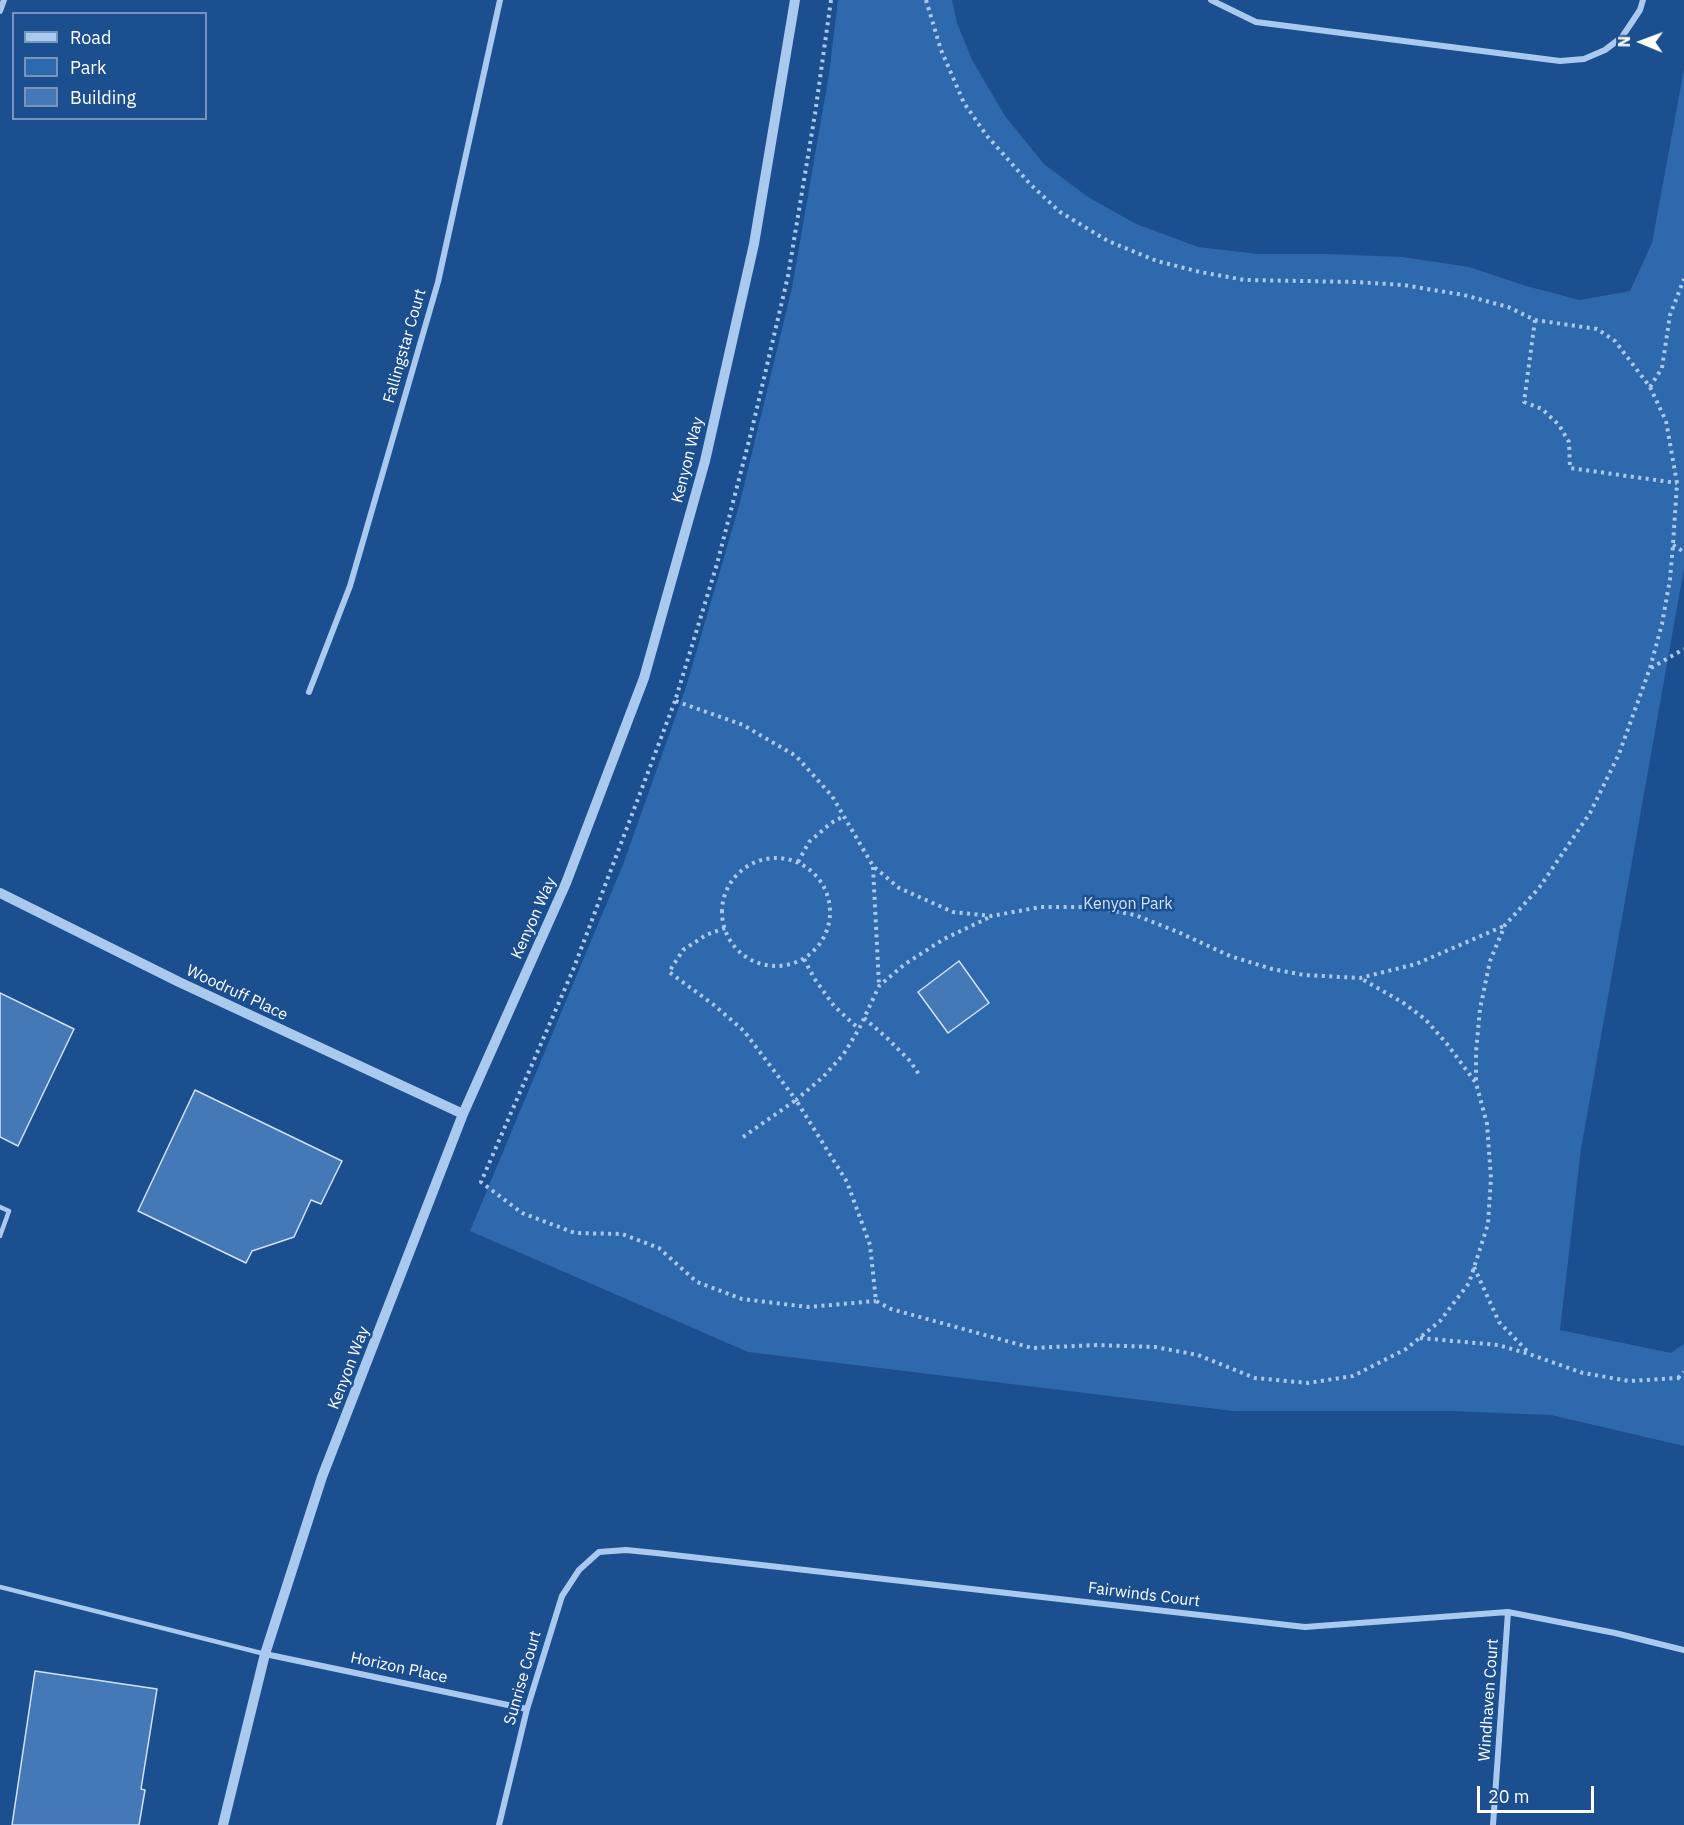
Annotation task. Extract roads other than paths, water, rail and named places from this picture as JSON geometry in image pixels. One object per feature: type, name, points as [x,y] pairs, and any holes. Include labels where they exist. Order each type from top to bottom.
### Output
[{"type":"street","points":[[0,12],[4,0]]},
{"type":"street","name":"Fallingstar Court","points":[[309,692],[350,586],[438,282],[500,0]]},
{"type":"street","name":"Kenyon Way","points":[[223,1825],[265,1654],[322,1477],[463,1114],[566,883],[644,678],[705,461],[744,289],[754,244],[795,0]]},
{"type":"street","points":[[1211,0],[1256,22],[1560,61],[1584,59],[1605,50],[1622,37],[1644,0]]},
{"type":"street","name":"Woodruff Place","points":[[0,892],[179,982],[463,1114]]},
{"type":"street","name":"Fairwinds Court","points":[[599,1552],[626,1550],[656,1553],[1305,1627],[1509,1612],[1615,1633],[1684,1650]]},
{"type":"street","name":"Sunrise Court","points":[[499,1825],[527,1709],[562,1596],[579,1570],[599,1552]]},
{"type":"street","name":"Windhaven Court","points":[[1493,1825],[1509,1612]]},
{"type":"street","name":"Horizon Place","points":[[265,1654],[527,1709]]},
{"type":"lane","points":[[0,1207],[9,1211],[0,1236]]},
{"type":"lane","points":[[0,1587],[265,1654]]},
{"type":"park label","name":"Kenyon Park","points":[[1128,904]]}]
